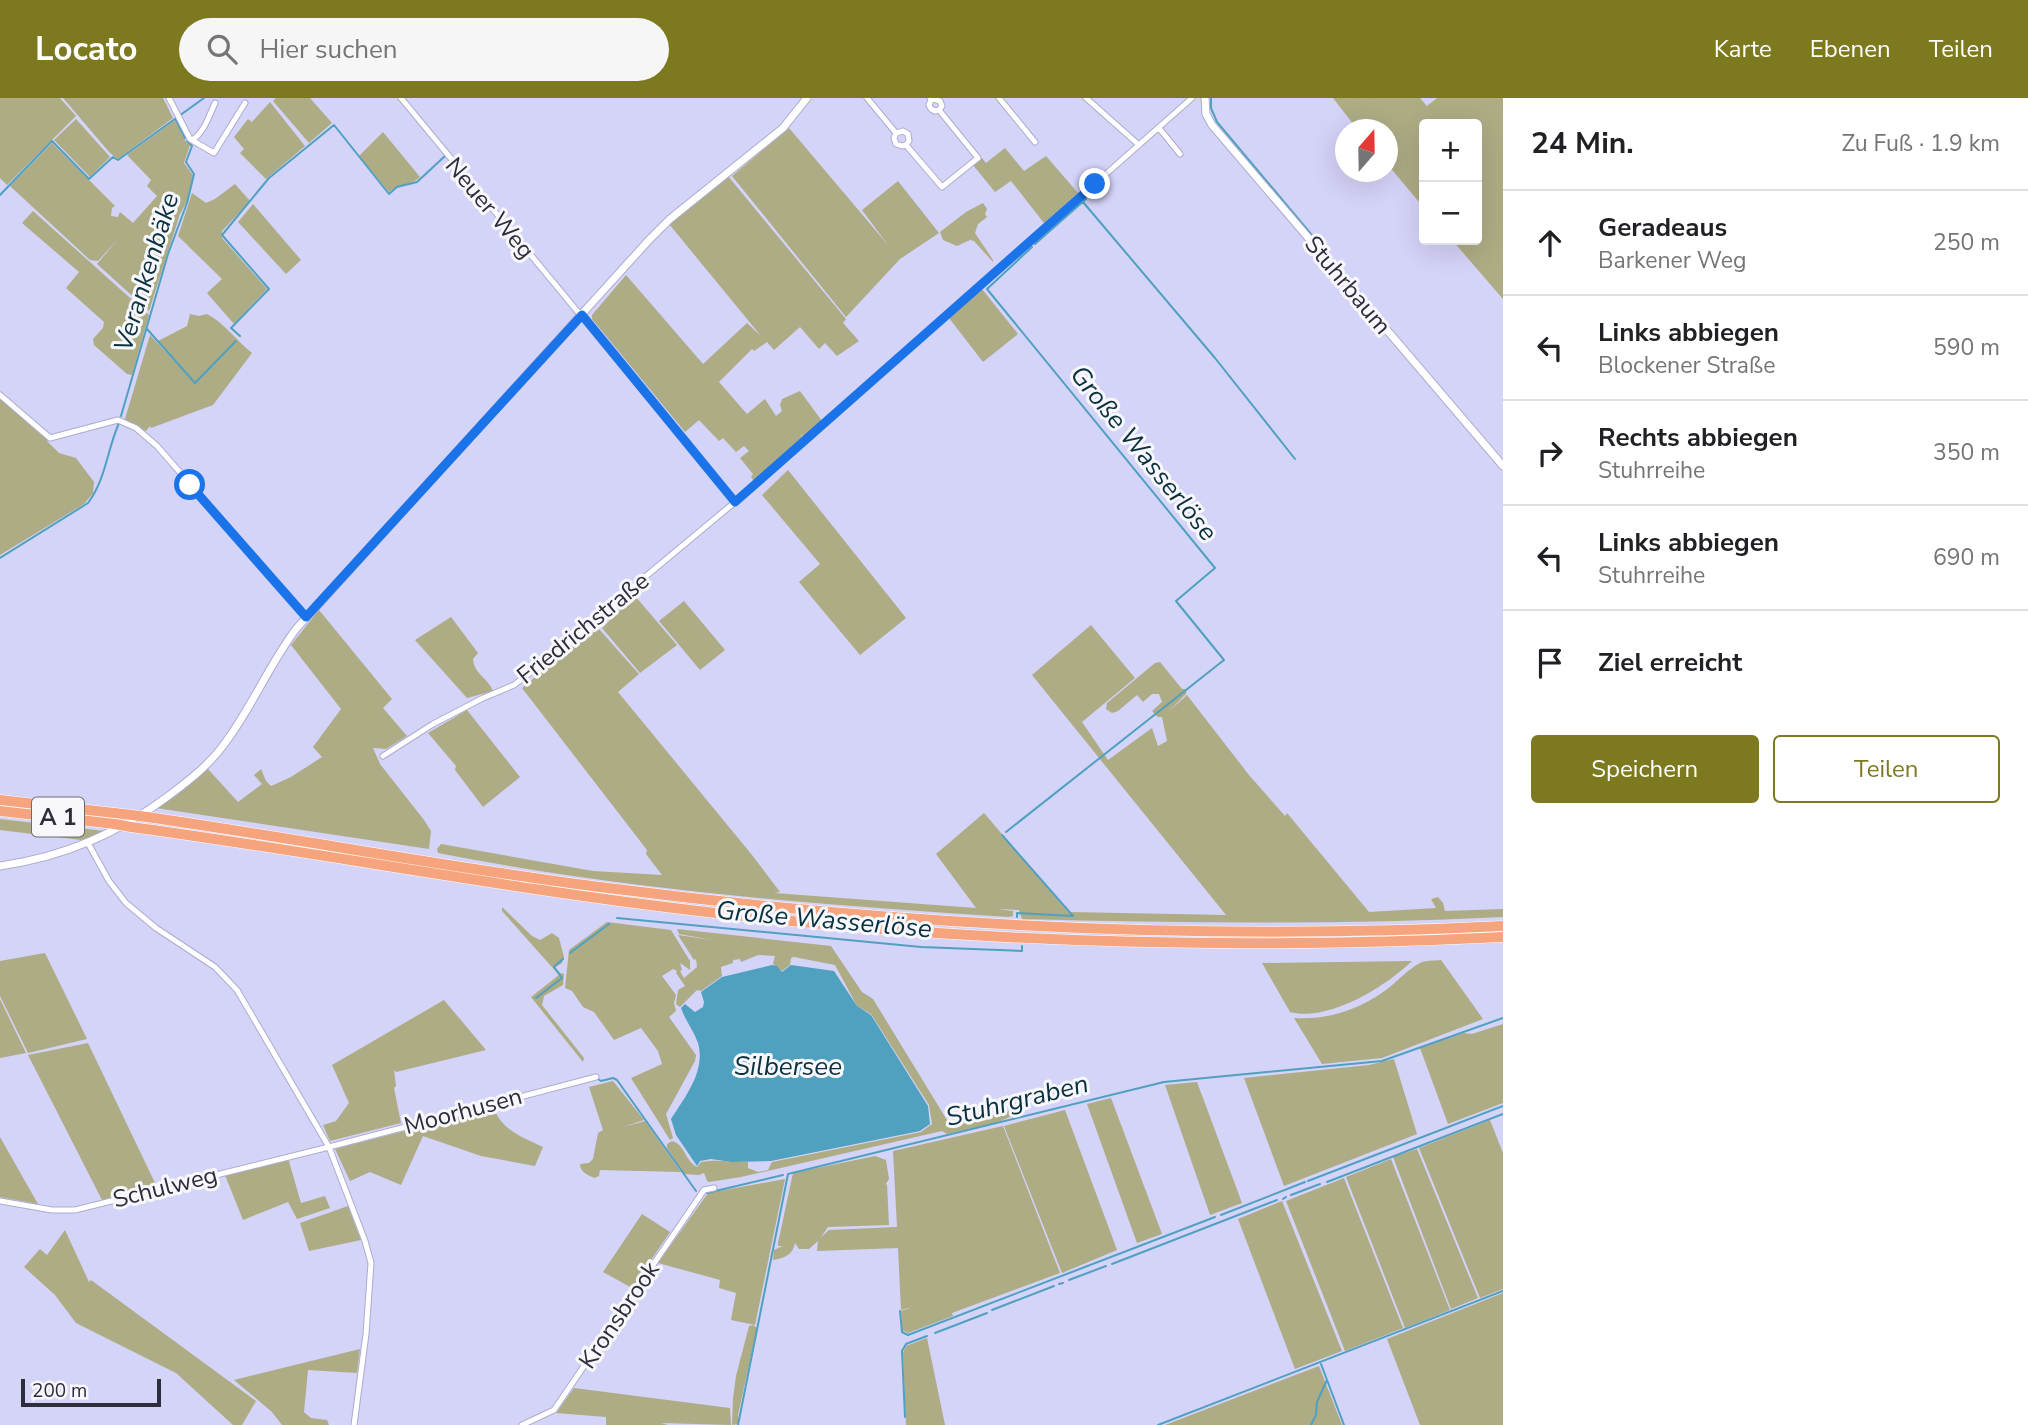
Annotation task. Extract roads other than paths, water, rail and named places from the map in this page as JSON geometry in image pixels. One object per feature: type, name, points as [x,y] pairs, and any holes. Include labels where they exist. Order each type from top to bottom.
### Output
[{"type":"highway","name":"A 1","points":[[0,800],[148,817],[605,888],[873,916],[1008,925],[1205,932],[1503,926]]},
{"type":"highway","name":"A 1","points":[[0,811],[115,824],[604,899],[813,923],[1008,937],[1192,943],[1319,943],[1503,937]]},
{"type":"street","points":[[169,98],[192,140],[214,153],[246,103]]},
{"type":"street","name":"Neuer Weg","points":[[401,98],[735,502]]},
{"type":"street","points":[[0,866],[88,843],[113,832],[144,814],[212,760],[235,730],[285,644],[306,617],[582,315],[600,300],[649,240],[670,219],[783,128],[807,98]]},
{"type":"street","points":[[867,98],[896,133]]},
{"type":"street","points":[[999,98],[1035,142]]},
{"type":"street","points":[[1086,98],[1139,145]]},
{"type":"street","name":"Friedrichstraße","points":[[383,756],[433,724],[514,685],[600,620],[639,582],[735,502],[1192,98]]},
{"type":"street","name":"Stuhrbaum","points":[[1205,98],[1206,114],[1212,125],[1500,457],[1503,466]]},
{"type":"street","points":[[906,145],[942,187],[978,158],[939,110],[942,106],[940,101],[931,99]]},
{"type":"street","points":[[192,140],[196,139],[202,130],[215,103]]},
{"type":"street","points":[[1159,128],[1180,154]]},
{"type":"street","points":[[896,133],[903,131],[908,134],[909,141],[906,145]]},
{"type":"street","points":[[896,133],[896,144],[906,145]]},
{"type":"street","points":[[0,395],[50,438],[116,420],[136,428],[157,446],[306,617]]},
{"type":"street","points":[[88,843],[109,881],[126,903],[156,928],[215,967],[237,990],[329,1147],[365,1241],[371,1267],[362,1374],[354,1425]]},
{"type":"street","name":"Moorhusen","points":[[329,1147],[596,1077]]},
{"type":"street","name":"Schulweg","points":[[0,1201],[52,1210],[75,1210],[329,1147]]},
{"type":"street","name":"Kronsbrook","points":[[522,1425],[554,1410],[704,1190],[714,1188]]},
{"type":"water","name":"Silbersee","points":[[772,965],[782,972],[791,965],[834,971],[857,1006],[871,1015],[928,1106],[930,1124],[920,1131],[771,1161],[732,1162],[711,1159],[700,1161],[697,1166],[676,1135],[671,1119],[697,1074],[700,1053],[681,1008],[685,1004],[695,1012],[703,1007],[701,992],[722,977]]},
{"type":"waterway","points":[[0,195],[52,141],[89,179],[113,157],[118,160],[204,98]]},
{"type":"waterway","points":[[1211,98],[1211,108],[1217,122],[1374,309]]},
{"type":"waterway","name":"Verankenbäke","points":[[176,120],[185,138]]},
{"type":"waterway","points":[[240,336],[231,328],[269,289],[222,235],[269,178],[334,125],[389,194],[397,187],[417,182],[445,156]]},
{"type":"waterway","name":"Verankenbäke","points":[[121,416],[194,174],[186,162],[192,146],[187,141]]},
{"type":"waterway","name":"Große Wasserlöse","points":[[1035,244],[1086,199]]},
{"type":"waterway","points":[[1083,202],[1215,358],[1295,459]]},
{"type":"waterway","name":"Große Wasserlöse","points":[[1006,832],[1224,660],[1176,601],[1215,568],[987,289],[1032,247]]},
{"type":"waterway","points":[[147,329],[195,383],[236,341]]},
{"type":"waterway","name":"Verankenbäke","points":[[0,558],[88,503],[103,474],[119,423]]},
{"type":"waterway","name":"Große Wasserlöse","points":[[1002,835],[1073,916],[1017,913],[1017,917]]},
{"type":"waterway","name":"Große Wasserlöse","points":[[617,918],[921,947],[1022,951],[1022,946]]},
{"type":"waterway","name":"Große Wasserlöse","points":[[570,953],[609,924]]},
{"type":"waterway","name":"Große Wasserlöse","points":[[536,998],[562,978],[554,967],[563,959]]},
{"type":"waterway","name":"Stuhrgraben","points":[[738,1425],[788,1174],[1164,1082],[1382,1061],[1503,1018]]},
{"type":"waterway","points":[[598,1079],[617,1080],[696,1191]]},
{"type":"waterway","points":[[1308,1181],[1503,1106]]},
{"type":"waterway","points":[[1327,1182],[1503,1114]]},
{"type":"waterway","points":[[707,1193],[783,1175]]},
{"type":"waterway","points":[[1221,1215],[1305,1182]]},
{"type":"waterway","points":[[1291,1195],[1320,1184]]},
{"type":"waterway","points":[[1112,1264],[1277,1200]]},
{"type":"waterway","points":[[900,1311],[902,1332],[908,1335],[1215,1217]]},
{"type":"waterway","points":[[1069,1280],[1106,1266]]},
{"type":"waterway","points":[[1059,1284],[1063,1283]]},
{"type":"waterway","points":[[992,1310],[1054,1286]]},
{"type":"waterway","points":[[1158,1425],[1503,1291]]},
{"type":"waterway","points":[[935,1333],[987,1313]]},
{"type":"waterway","points":[[905,1417],[902,1351],[906,1344],[927,1336]]},
{"type":"waterway","points":[[1311,1425],[1327,1380],[1321,1364]]},
{"type":"waterway","points":[[1327,1380],[1344,1425]]}]
